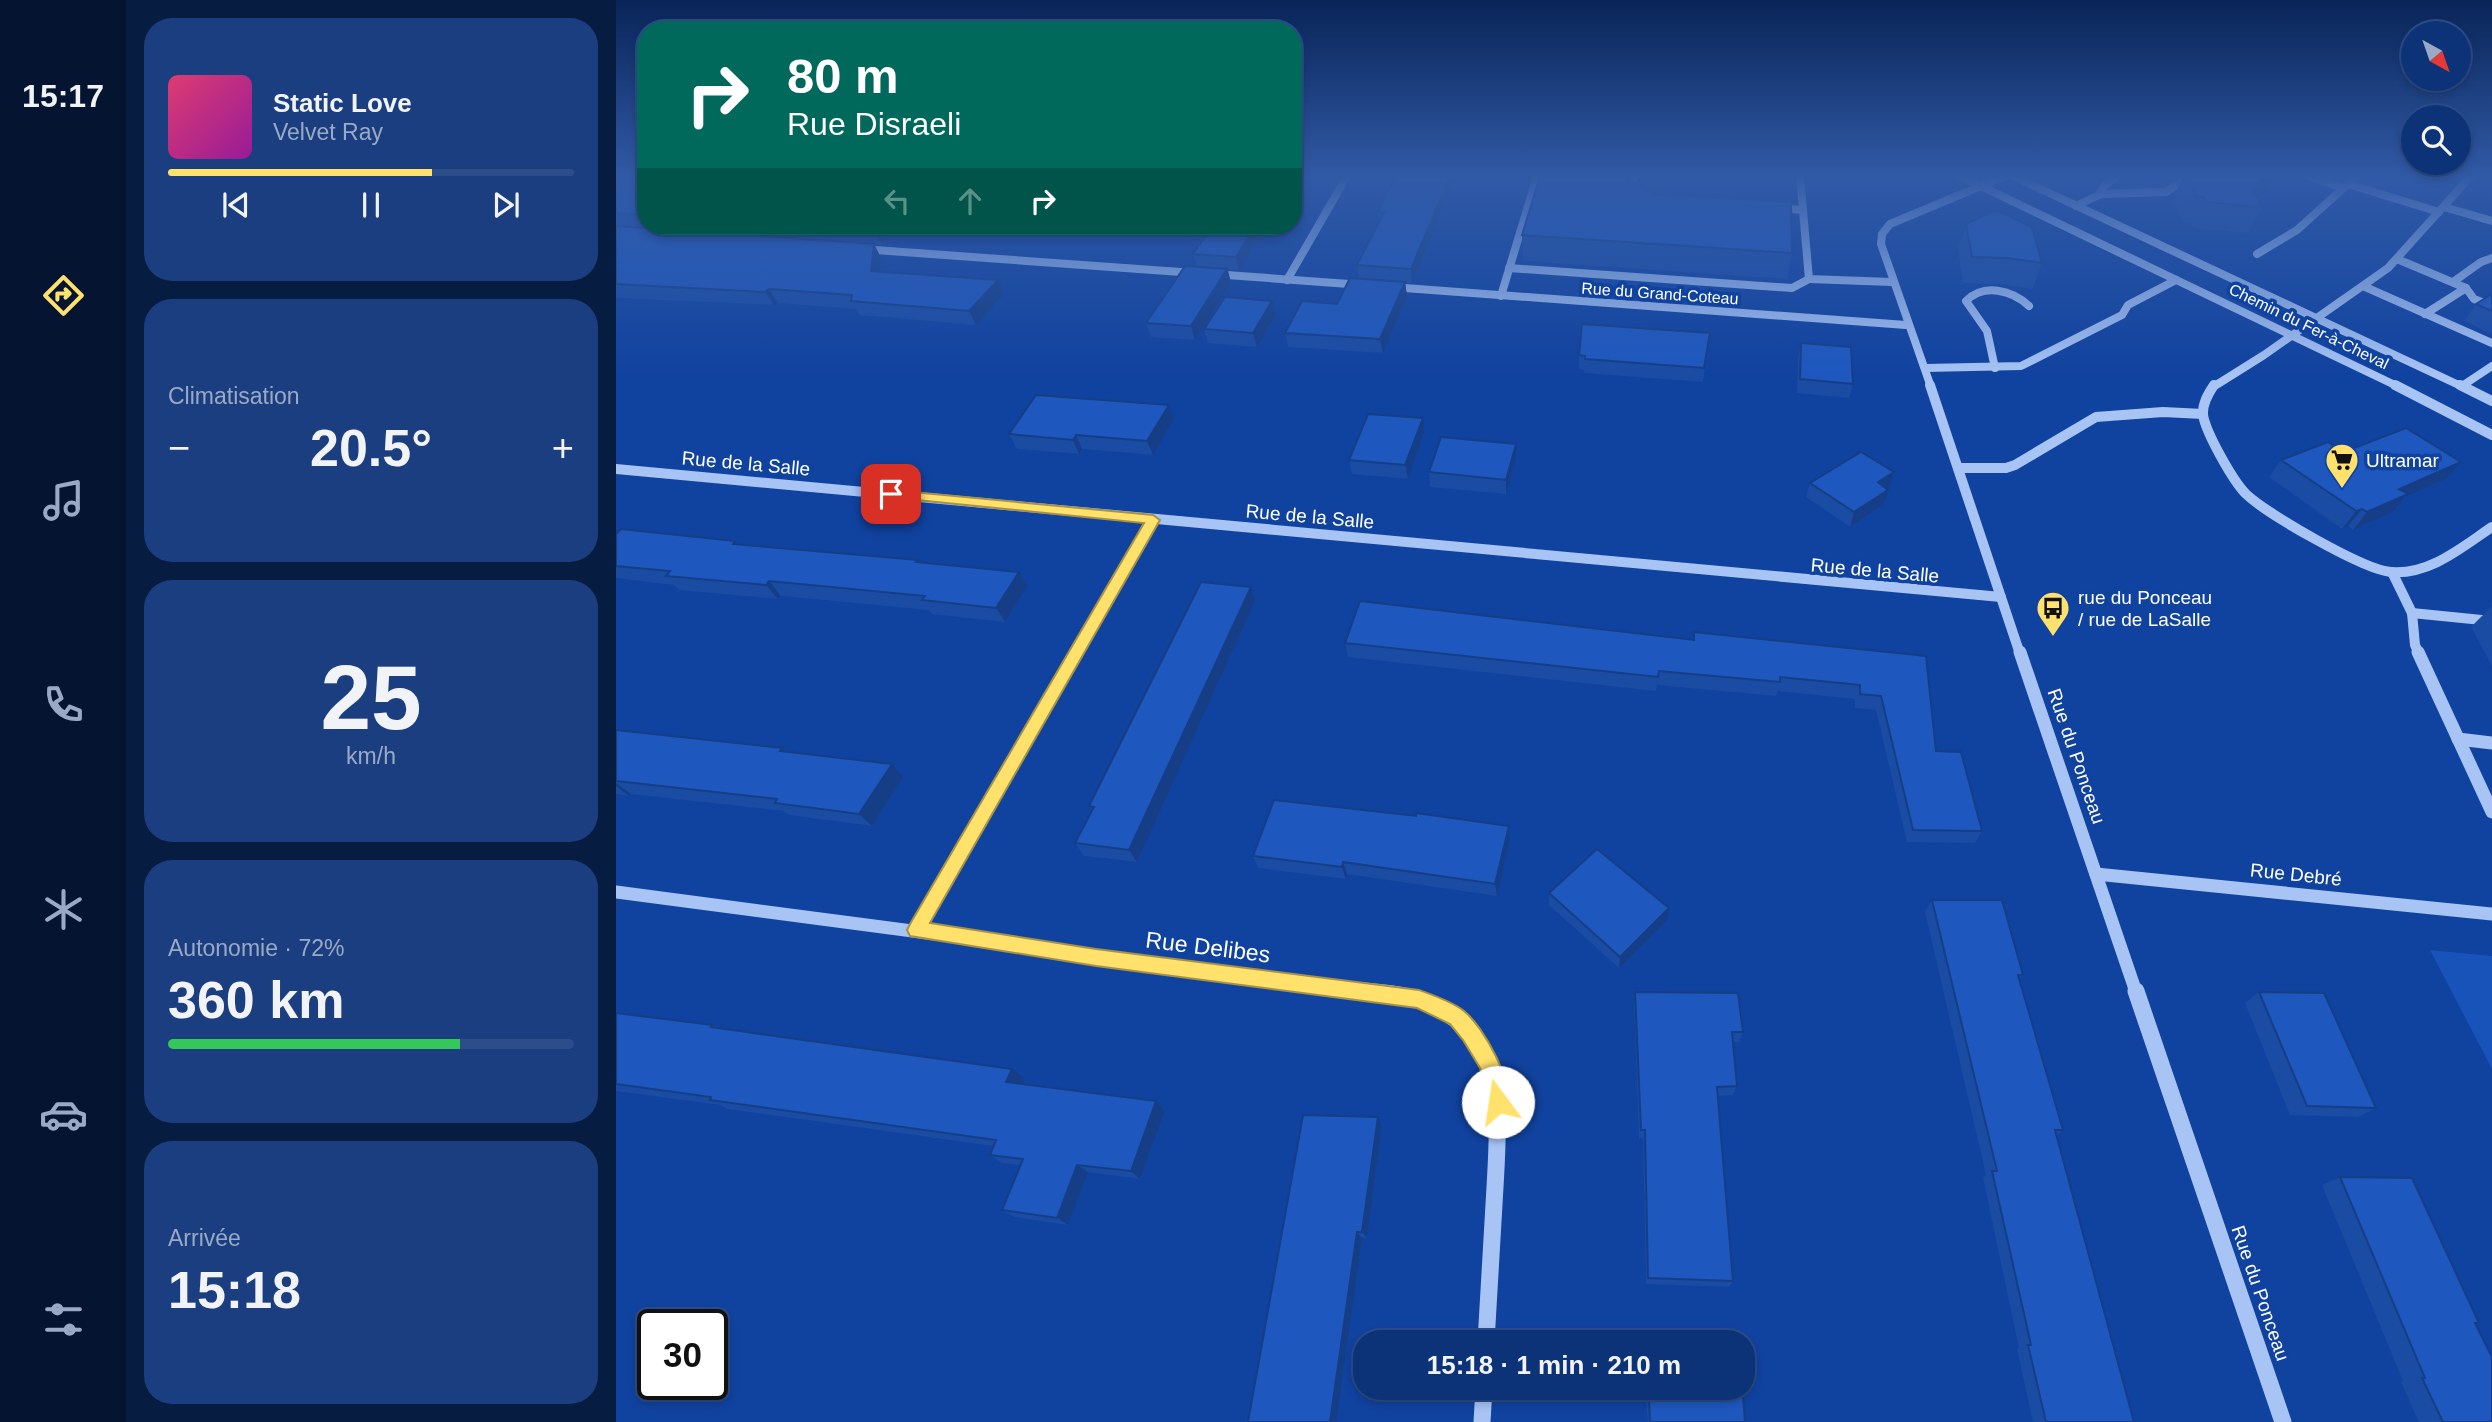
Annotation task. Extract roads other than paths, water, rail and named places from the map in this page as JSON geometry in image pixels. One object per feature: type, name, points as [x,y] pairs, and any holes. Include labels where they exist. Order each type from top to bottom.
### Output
[{"type":"street","points":[[1287,280],[1309,242]]},
{"type":"street","points":[[1501,296],[1517,242]]},
{"type":"street","points":[[1806,242],[1809,279]]},
{"type":"street","name":"Rue du Ponceau","points":[[1881,242],[1906,325],[1925,368],[2283,1422]]},
{"type":"street","name":"Chemin du Fer-à-Cheval","points":[[2098,242],[2492,435]]},
{"type":"street","name":"Chemin du Fer-à-Cheval","points":[[2155,242],[2492,401]]},
{"type":"street","points":[[2257,254],[2276,242]]},
{"type":"street","points":[[2412,242],[2397,259],[2363,286],[2214,386],[2203,405],[2203,414],[2230,476],[2248,495],[2263,507],[2359,563],[2392,572],[2409,571],[2444,560],[2492,527]]},
{"type":"street","name":"Rue du Grand-Coteau","points":[[853,248],[1906,325]]},
{"type":"street","points":[[2454,282],[2481,262],[2492,258]]},
{"type":"street","points":[[2397,259],[2454,282],[2466,288],[2474,299],[2492,306]]},
{"type":"street","points":[[1509,268],[1792,288],[1809,279],[1892,282]]},
{"type":"street","points":[[1925,368],[1995,369],[2031,363],[2122,315],[2128,305],[2176,280]]},
{"type":"street","points":[[2363,286],[2492,343]]},
{"type":"street","points":[[2425,314],[2466,288]]},
{"type":"street","points":[[1995,369],[1987,331],[1966,302],[1980,291],[2000,291],[2014,294],[2029,306]]},
{"type":"street","points":[[2462,386],[2492,366]]},
{"type":"street","points":[[1958,468],[2006,468],[2015,465],[2096,417],[2163,412],[2203,414]]},
{"type":"street","name":"Rue de la Salle","points":[[616,469],[1942,594],[2001,597]]},
{"type":"street","points":[[916,930],[1153,520]]},
{"type":"street","points":[[2392,572],[2412,613],[2415,645],[2492,812]]},
{"type":"street","points":[[2412,613],[2492,621]]},
{"type":"street","points":[[2458,739],[2492,743]]},
{"type":"street","name":"Rue Debré","points":[[2096,874],[2492,914]]},
{"type":"street","name":"Rue Delibes","points":[[616,892],[1398,995],[1419,999],[1457,1017],[1488,1062],[1498,1087],[1499,1116],[1487,1330]]},
{"type":"street","points":[[1482,1422],[1483,1400]]},
{"type":"place","name":"Ultramar","points":[[2342,490]]},
{"type":"place","name":"rue du Ponceau / rue de LaSalle","points":[[2053,638]]}]
